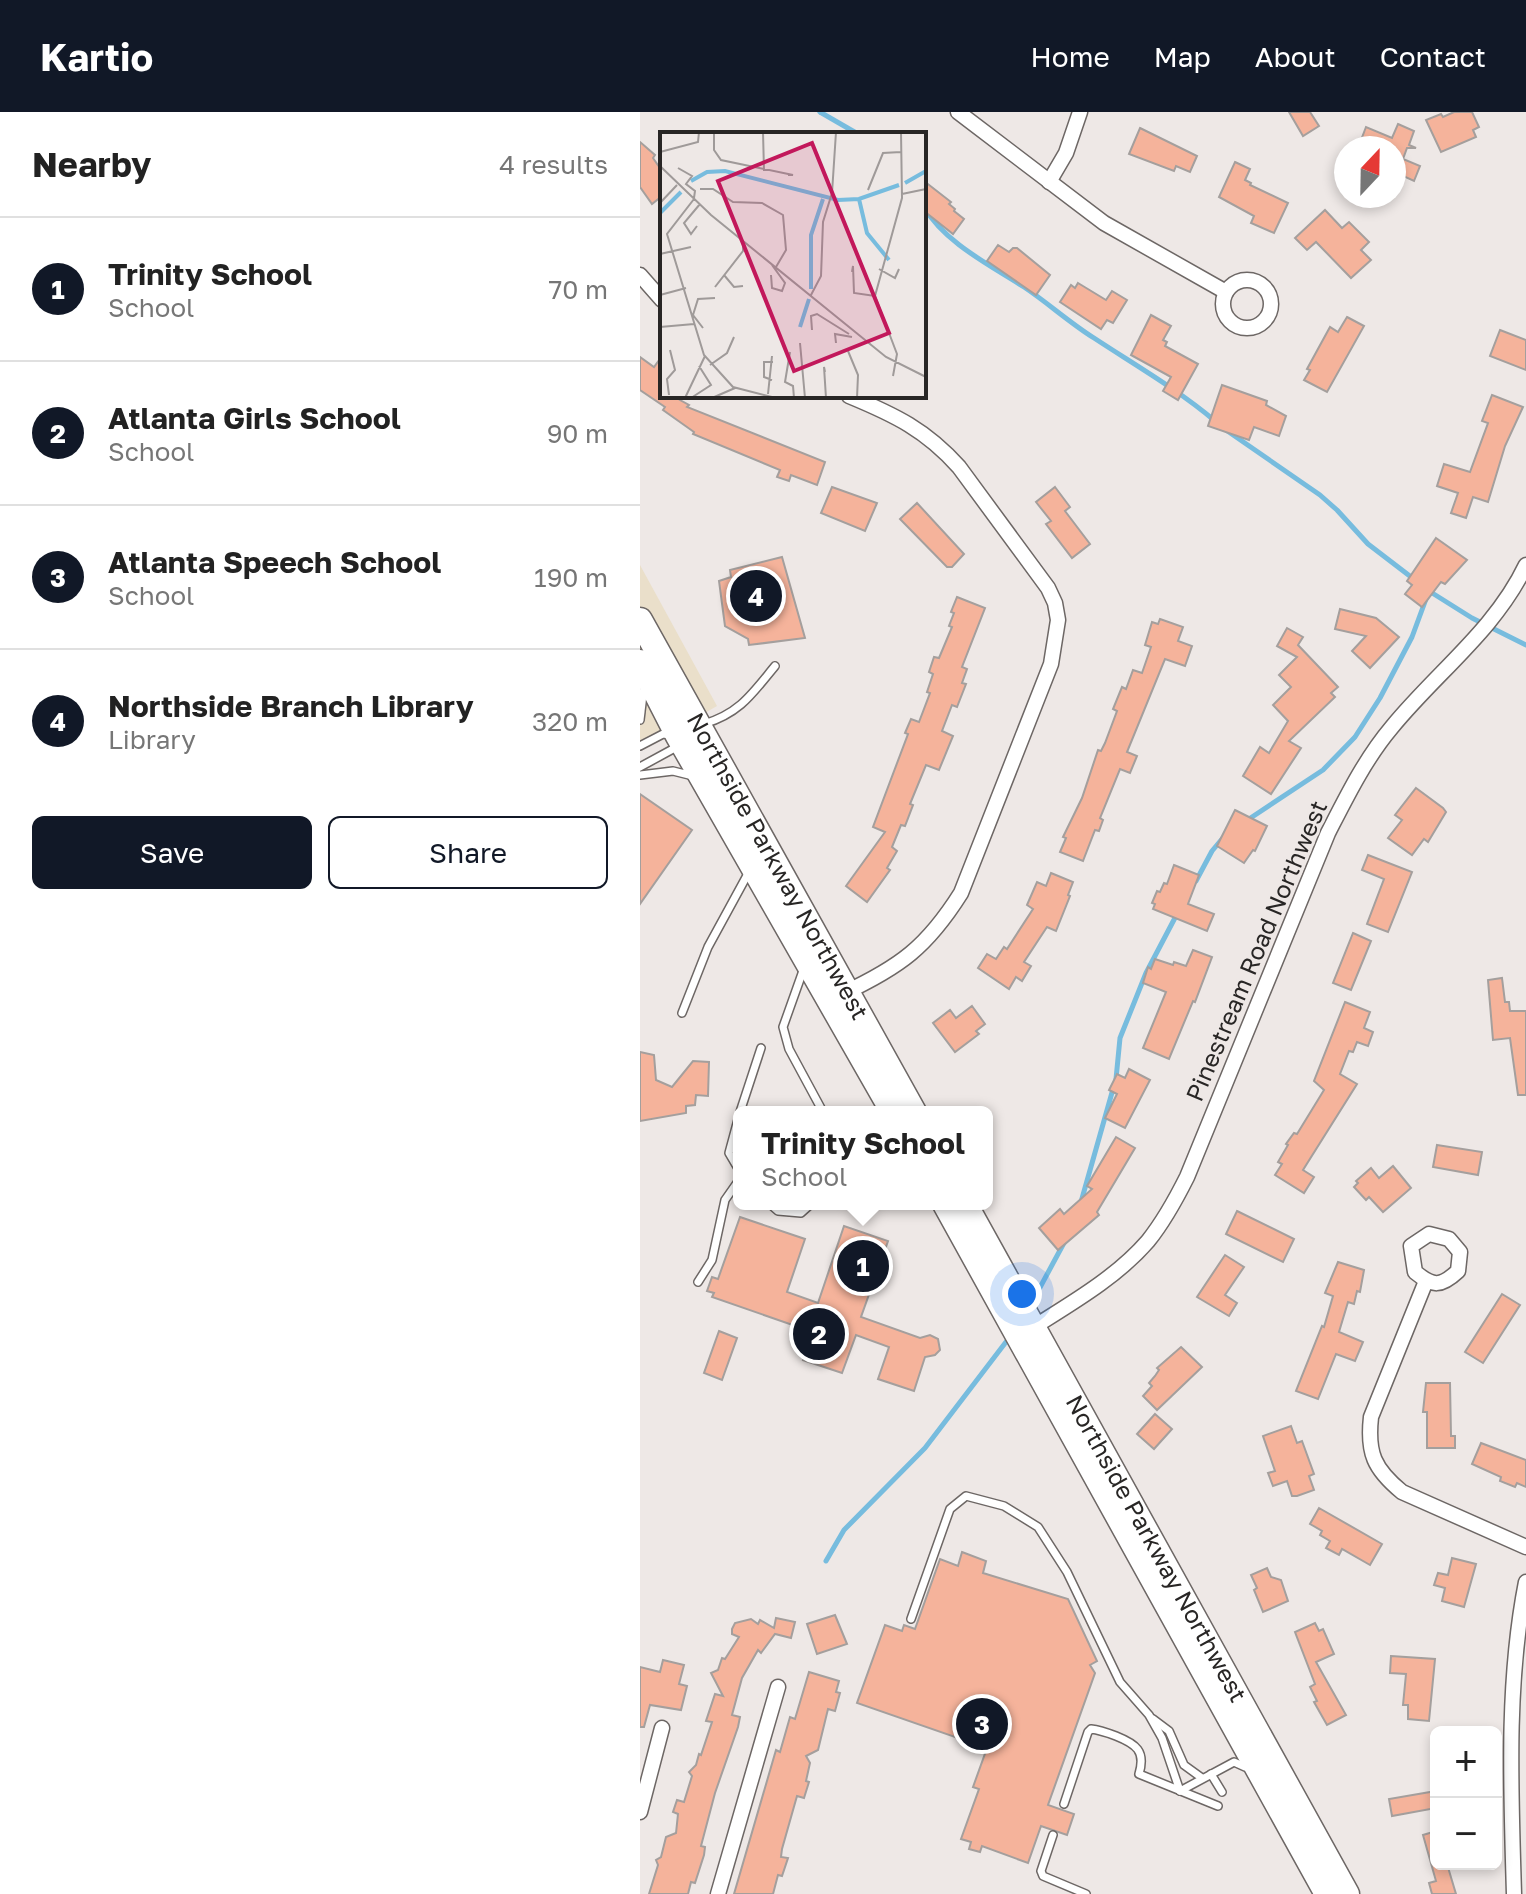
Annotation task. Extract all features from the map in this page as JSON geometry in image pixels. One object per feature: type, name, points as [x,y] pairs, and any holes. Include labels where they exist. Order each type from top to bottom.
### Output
[{"type":"main road","name":"Northside Parkway Northwest","points":[[640,620],[688,731],[703,779],[807,959],[839,996],[890,1106]]},
{"type":"main road","name":"Northside Parkway Northwest","points":[[642,667],[688,731],[839,996],[910,1106]]},
{"type":"main road","name":"Northside Parkway Northwest","points":[[949,1210],[1026,1332]]},
{"type":"main road","name":"Northside Parkway Northwest","points":[[968,1210],[1026,1332],[1331,1894]]},
{"type":"street","points":[[958,112],[1104,223],[1226,292]]},
{"type":"street","points":[[1049,182],[1066,153],[1080,112]]},
{"type":"street","points":[[640,275],[660,298]]},
{"type":"street","points":[[839,996],[883,975],[913,953],[941,924],[961,893],[1051,664],[1058,620],[1048,588],[944,450],[907,422],[853,398]]},
{"type":"street","name":"Pinestream Road Northwest","points":[[1026,1332],[1124,1266],[1167,1215],[1187,1177],[1328,833],[1350,788],[1390,728],[1487,626],[1526,565]]},
{"type":"street","points":[[1426,1281],[1371,1417],[1369,1439],[1373,1458],[1385,1478],[1402,1492],[1526,1547]]},
{"type":"street","points":[[1514,1894],[1510,1774],[1512,1710],[1520,1611],[1526,1582]]},
{"type":"street","points":[[718,1894],[778,1687]]},
{"type":"street","points":[[640,1812],[662,1728]]},
{"type":"lane","points":[[640,746],[663,734],[688,731],[727,717],[741,707],[775,666]]},
{"type":"lane","points":[[640,720],[642,667]]},
{"type":"lane","points":[[640,767],[673,749],[688,731]]},
{"type":"lane","points":[[640,775],[673,771],[703,779]]},
{"type":"lane","points":[[682,1013],[708,947],[753,864]]},
{"type":"lane","points":[[807,959],[783,1027],[789,1049],[820,1106]]},
{"type":"lane","points":[[743,1106],[761,1048]]},
{"type":"lane","points":[[733,1139],[729,1153],[733,1160]]},
{"type":"lane","points":[[698,1282],[712,1260],[725,1200],[733,1189]]},
{"type":"lane","points":[[777,1210],[801,1213],[804,1210]]},
{"type":"lane","points":[[911,1619],[950,1509],[966,1496],[1004,1506],[1038,1527],[1067,1572],[1120,1682],[1149,1715],[1169,1731],[1184,1765],[1202,1778]]},
{"type":"lane","points":[[1149,1715],[1162,1738],[1180,1791]]},
{"type":"lane","points":[[1064,1804],[1091,1729],[1133,1744],[1142,1752],[1139,1774],[1218,1806]]},
{"type":"lane","points":[[1180,1791],[1234,1762],[1256,1760]]},
{"type":"lane","points":[[1211,1774],[1222,1792]]},
{"type":"lane","points":[[1053,1835],[1041,1871],[1043,1876],[1086,1894]]},
{"type":"shaded area","points":[[640,565],[717,706],[640,750]]},
{"type":"building","points":[[1289,112],[1310,112],[1319,126],[1303,136]]},
{"type":"building","points":[[1454,112],[1472,112],[1479,127],[1473,130],[1476,137],[1441,152],[1426,120]]},
{"type":"building","points":[[1398,124],[1414,131],[1409,145],[1416,148],[1406,151],[1406,136],[1393,136]]},
{"type":"building","points":[[1366,127],[1387,136],[1363,136]]},
{"type":"building","points":[[1140,128],[1197,156],[1190,172],[1176,166],[1174,171],[1129,154]]},
{"type":"building","points":[[640,142],[655,155],[653,158],[660,168],[660,198],[652,204],[640,187]]},
{"type":"building","points":[[1406,160],[1420,166],[1414,181],[1406,177]]},
{"type":"building","points":[[1235,162],[1250,169],[1245,180],[1250,185],[1288,203],[1274,233],[1251,223],[1254,216],[1219,197]]},
{"type":"building","points":[[926,183],[951,202],[949,204],[954,211],[964,219],[953,234],[926,213]]},
{"type":"building","points":[[1325,210],[1342,228],[1349,222],[1369,242],[1361,250],[1371,260],[1351,278],[1316,242],[1307,250],[1295,238]]},
{"type":"building","points":[[998,245],[1009,252],[1017,248],[1050,275],[1036,295],[987,261]]},
{"type":"building","points":[[1078,283],[1106,300],[1112,291],[1127,300],[1113,323],[1107,320],[1101,329],[1060,302],[1071,285],[1075,288]]},
{"type":"building","points":[[1151,315],[1171,326],[1163,340],[1167,342],[1165,346],[1198,364],[1178,400],[1163,391],[1171,377],[1131,355]]},
{"type":"building","points":[[1347,317],[1364,326],[1327,392],[1304,380],[1330,327],[1338,332]]},
{"type":"building","points":[[1500,330],[1526,340],[1526,370],[1490,356]]},
{"type":"building","points":[[640,357],[654,367],[660,359],[660,398],[682,398],[680,400],[689,405],[687,407],[825,462],[817,485],[791,475],[789,481],[777,477],[780,470],[693,434],[663,410],[665,407],[640,390]]},
{"type":"building","points":[[1222,385],[1267,401],[1266,405],[1286,416],[1279,436],[1254,427],[1249,440],[1208,426]]},
{"type":"building","points":[[1492,395],[1523,407],[1505,446],[1488,502],[1473,497],[1466,518],[1451,513],[1458,493],[1437,486],[1444,464],[1470,472],[1488,423],[1482,421]]},
{"type":"building","points":[[832,487],[877,503],[865,531],[821,513]]},
{"type":"building","points":[[1055,487],[1070,507],[1065,511],[1090,544],[1072,558],[1046,524],[1051,521],[1036,502]]},
{"type":"building","points":[[917,503],[964,554],[952,567],[947,567],[900,519]]},
{"type":"building","points":[[1436,538],[1467,560],[1445,584],[1441,582],[1422,607],[1405,594],[1412,585],[1407,581]]},
{"type":"building","points":[[782,557],[805,638],[749,645],[748,639],[725,626],[719,581],[731,577],[730,570]]},
{"type":"building","points":[[957,597],[985,608],[962,667],[967,669],[962,683],[966,684],[957,707],[952,705],[942,731],[953,736],[939,770],[926,765],[910,804],[913,805],[905,826],[901,825],[892,847],[897,851],[887,868],[890,870],[867,902],[846,886],[885,832],[873,827],[908,734],[905,733],[911,719],[919,722],[930,693],[927,692],[933,674],[929,672],[934,657],[939,658],[952,627],[949,626],[954,613],[951,612]]},
{"type":"building","points":[[1340,609],[1376,618],[1399,637],[1370,668],[1352,651],[1366,636],[1335,629]]},
{"type":"building","points":[[1160,619],[1183,627],[1178,641],[1192,646],[1185,666],[1165,659],[1127,752],[1137,756],[1130,773],[1120,769],[1100,818],[1103,820],[1099,831],[1095,830],[1083,861],[1060,852],[1066,838],[1063,837],[1082,798],[1098,750],[1101,751],[1105,743],[1122,687],[1126,689],[1133,670],[1142,673],[1151,647],[1145,645],[1152,622],[1158,624]]},
{"type":"building","points":[[1287,628],[1303,637],[1298,645],[1338,687],[1331,693],[1335,697],[1289,741],[1301,748],[1271,794],[1243,776],[1260,747],[1269,753],[1288,721],[1273,705],[1291,687],[1279,675],[1297,657],[1277,646]]},
{"type":"building","points":[[1416,788],[1446,812],[1428,842],[1424,839],[1412,855],[1388,838],[1402,820],[1395,815]]},
{"type":"building","points":[[640,794],[692,830],[640,904]]},
{"type":"building","points":[[1235,810],[1267,826],[1255,851],[1244,863],[1217,846]]},
{"type":"building","points":[[1368,855],[1412,872],[1388,932],[1367,924],[1384,879],[1362,870]]},
{"type":"building","points":[[1174,865],[1199,875],[1188,904],[1214,914],[1207,931],[1153,909],[1157,891],[1160,892],[1164,883],[1167,884]]},
{"type":"building","points":[[1051,873],[1073,882],[1070,896],[1056,931],[1047,927],[1024,962],[1031,966],[1022,981],[1016,977],[1009,989],[978,968],[987,954],[996,959],[1004,947],[1007,949],[1033,909],[1027,905],[1037,882],[1046,886]]},
{"type":"building","points":[[1353,933],[1371,941],[1351,990],[1333,983]]},
{"type":"building","points":[[1193,950],[1212,957],[1169,1059],[1143,1048],[1166,992],[1143,983],[1148,967],[1151,969],[1155,959],[1186,966]]},
{"type":"building","points":[[1502,978],[1505,1002],[1509,1002],[1510,1011],[1526,1011],[1526,1095],[1518,1095],[1510,1038],[1493,1040],[1488,980]]},
{"type":"building","points":[[1345,1002],[1370,1012],[1364,1028],[1373,1032],[1368,1046],[1357,1042],[1353,1052],[1349,1051],[1340,1074],[1357,1084],[1303,1170],[1314,1177],[1304,1193],[1275,1175],[1282,1164],[1278,1162],[1286,1144],[1294,1133],[1297,1134],[1324,1090],[1314,1081]]},
{"type":"building","points":[[972,1006],[985,1024],[976,1031],[979,1034],[955,1052],[933,1023],[950,1010],[956,1018]]},
{"type":"building","points":[[640,1052],[654,1055],[656,1080],[672,1087],[693,1061],[709,1062],[708,1096],[696,1095],[695,1105],[686,1106],[686,1113],[640,1121]]},
{"type":"building","points":[[1129,1069],[1150,1080],[1125,1128],[1105,1118],[1117,1094],[1109,1090],[1117,1074],[1125,1078]]},
{"type":"building","points":[[1116,1137],[1135,1148],[1097,1212],[1099,1215],[1058,1250],[1039,1228],[1060,1209],[1064,1214],[1092,1189],[1087,1186]]},
{"type":"building","points":[[1437,1145],[1482,1152],[1478,1175],[1433,1167]]},
{"type":"building","points":[[1393,1166],[1411,1188],[1383,1212],[1354,1187],[1358,1183],[1356,1181],[1371,1168],[1379,1178]]},
{"type":"building","points":[[1237,1211],[1294,1239],[1283,1262],[1226,1234]]},
{"type":"building","points":[[740,1217],[805,1239],[787,1292],[818,1303],[844,1226],[888,1241],[861,1317],[920,1338],[930,1335],[938,1339],[940,1350],[935,1355],[925,1357],[914,1391],[878,1379],[889,1347],[856,1335],[842,1373],[803,1360],[813,1332],[712,1297],[714,1293],[707,1291],[712,1277],[718,1279]]},
{"type":"building","points":[[1225,1255],[1244,1267],[1225,1295],[1237,1303],[1229,1316],[1197,1297]]},
{"type":"building","points":[[1338,1262],[1364,1270],[1360,1292],[1357,1291],[1354,1304],[1348,1302],[1339,1332],[1363,1342],[1355,1361],[1336,1354],[1318,1399],[1296,1391],[1324,1327],[1333,1296],[1325,1293]]},
{"type":"building","points":[[1502,1294],[1520,1305],[1483,1363],[1465,1352]]},
{"type":"building","points":[[719,1331],[737,1338],[722,1380],[704,1373]]},
{"type":"building","points":[[1181,1347],[1202,1367],[1157,1410],[1143,1396],[1152,1386],[1149,1383],[1159,1370],[1157,1368]]},
{"type":"building","points":[[1426,1383],[1450,1383],[1451,1436],[1455,1436],[1455,1448],[1427,1448],[1427,1412],[1423,1412]]},
{"type":"building","points":[[1155,1414],[1172,1429],[1154,1449],[1137,1434]]},
{"type":"building","points":[[1291,1426],[1297,1443],[1302,1441],[1314,1474],[1309,1476],[1314,1490],[1297,1496],[1292,1496],[1287,1481],[1273,1486],[1268,1473],[1275,1471],[1263,1436]]},
{"type":"building","points":[[1481,1443],[1526,1460],[1526,1487],[1517,1483],[1515,1487],[1500,1481],[1501,1477],[1472,1464]]},
{"type":"building","points":[[1319,1508],[1382,1544],[1370,1565],[1342,1549],[1339,1555],[1326,1548],[1330,1541],[1320,1535],[1322,1531],[1310,1524]]},
{"type":"building","points":[[962,1552],[986,1561],[983,1573],[1068,1599],[1097,1661],[1090,1665],[1095,1673],[1048,1805],[1074,1814],[1067,1835],[1041,1826],[1028,1863],[982,1846],[980,1852],[969,1849],[971,1842],[961,1839],[979,1789],[973,1787],[987,1748],[857,1703],[885,1625],[902,1631],[904,1625],[915,1629],[940,1559],[958,1566]]},
{"type":"building","points":[[1452,1558],[1476,1564],[1464,1607],[1442,1601],[1445,1588],[1434,1585],[1438,1573],[1448,1575]]},
{"type":"building","points":[[1267,1568],[1271,1577],[1281,1580],[1288,1601],[1263,1612],[1251,1575]]},
{"type":"building","points":[[835,1615],[847,1644],[817,1654],[807,1624]]},
{"type":"building","points":[[776,1618],[795,1622],[791,1638],[775,1634],[761,1653],[758,1650],[742,1678],[732,1715],[740,1717],[738,1727],[715,1793],[701,1846],[705,1847],[704,1855],[695,1883],[691,1882],[688,1894],[649,1894],[658,1865],[656,1860],[661,1857],[666,1837],[676,1833],[678,1814],[673,1812],[677,1800],[684,1802],[692,1776],[689,1772],[701,1755],[712,1722],[706,1721],[715,1694],[723,1696],[711,1673],[718,1670],[722,1658],[725,1659],[739,1637],[732,1634],[735,1623],[751,1619],[758,1624],[760,1620],[774,1628]]},
{"type":"building","points":[[1315,1623],[1319,1631],[1323,1629],[1334,1654],[1316,1662],[1346,1715],[1327,1725],[1314,1702],[1317,1701],[1310,1687],[1315,1684],[1295,1632]]},
{"type":"building","points":[[1391,1656],[1435,1659],[1429,1721],[1408,1719],[1408,1705],[1403,1705],[1406,1674],[1390,1673]]},
{"type":"building","points":[[663,1660],[684,1665],[679,1684],[687,1686],[681,1710],[650,1705],[644,1727],[640,1727],[640,1667],[660,1672]]},
{"type":"building","points":[[809,1672],[839,1681],[836,1692],[840,1693],[835,1711],[828,1709],[818,1750],[806,1756],[810,1763],[806,1781],[809,1782],[804,1798],[797,1796],[782,1849],[781,1857],[788,1858],[782,1876],[778,1875],[773,1894],[734,1894],[776,1750],[780,1752],[790,1717],[795,1719]]},
{"type":"building","points":[[1430,1792],[1430,1809],[1392,1816],[1389,1799]]},
{"type":"building","points":[[1430,1833],[1430,1860],[1423,1835]]},
{"type":"building","points":[[1433,1870],[1449,1870],[1456,1894],[1432,1894],[1429,1883],[1436,1881]]},
{"type":"waterway","points":[[820,112],[855,132]]},
{"type":"waterway","points":[[926,210],[944,232],[969,252],[1215,421]]},
{"type":"waterway","points":[[1226,430],[1320,495],[1368,544],[1415,580]]},
{"type":"waterway","points":[[1429,591],[1472,618],[1526,645]]},
{"type":"waterway","points":[[1246,821],[1323,770],[1355,737],[1380,698],[1412,637],[1426,599]]},
{"type":"waterway","points":[[1196,881],[1222,839]]},
{"type":"waterway","points":[[1116,1079],[1120,1038],[1146,973],[1177,914]]},
{"type":"waterway","points":[[1081,1202],[1113,1089]]},
{"type":"waterway","points":[[1030,1306],[1065,1241]]},
{"type":"waterway","points":[[826,1561],[844,1530],[925,1448],[1009,1338]]},
{"type":"place","name":"Northside Branch Library","points":[[756,596]]},
{"type":"place","name":"Trinity School","points":[[863,1266]]},
{"type":"place","name":"Atlanta Girls School","points":[[819,1334]]},
{"type":"place","name":"Atlanta Speech School","points":[[982,1724]]}]
